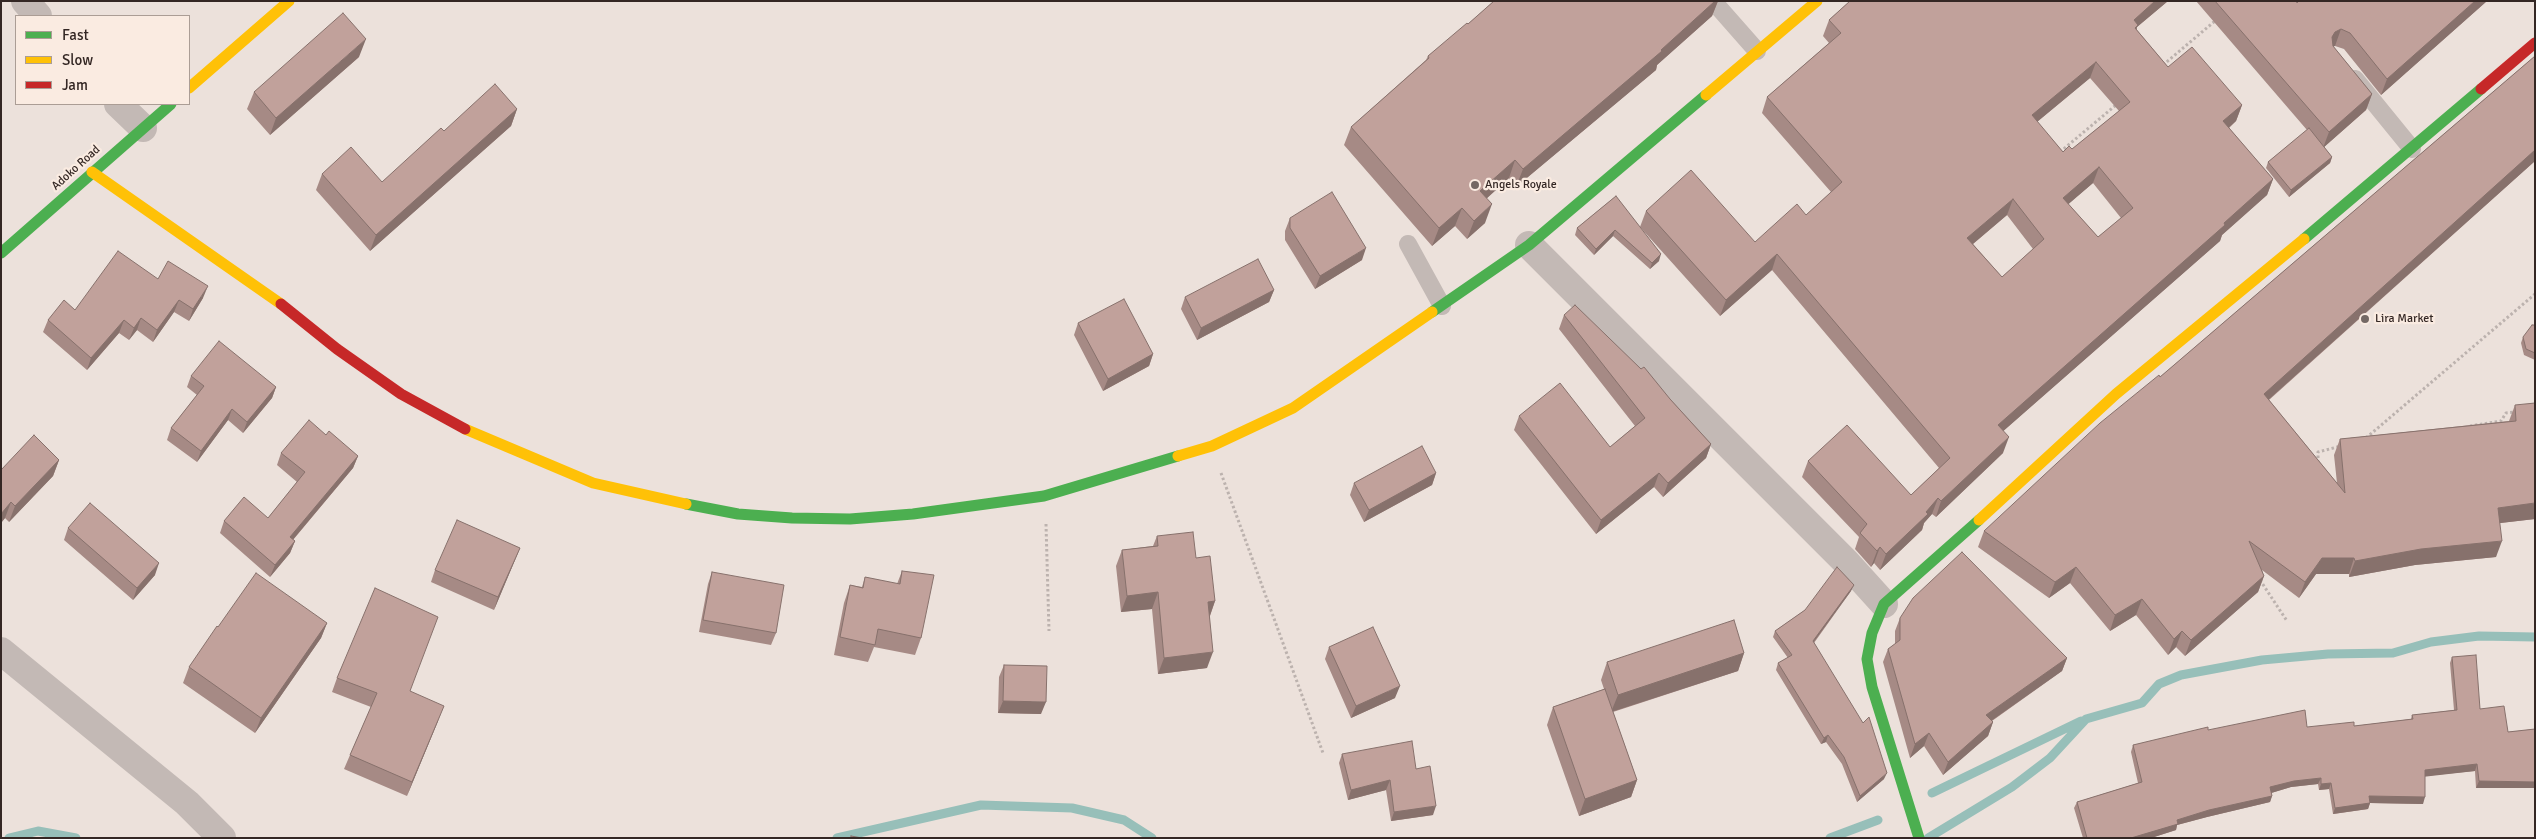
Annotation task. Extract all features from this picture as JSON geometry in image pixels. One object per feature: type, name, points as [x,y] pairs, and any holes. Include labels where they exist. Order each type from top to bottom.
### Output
[{"type":"street","points":[[26,1],[37,15]]},
{"type":"street","points":[[190,87],[289,1]]},
{"type":"street","points":[[92,172],[275,299],[337,349],[401,394],[449,422],[517,453],[593,483],[692,506],[792,518],[850,519],[913,514],[1044,496],[1212,446],[1293,408],[1529,245],[1817,1]]},
{"type":"street","points":[[1919,838],[1872,687],[1867,659],[1872,633],[1884,604],[1920,574],[2116,394],[2412,149],[2535,43]]},
{"type":"street","points":[[119,105],[143,128]]},
{"type":"street","name":"Adoko Road","points":[[1,253],[169,105]]},
{"type":"street","points":[[1529,245],[1846,562],[1884,604]]},
{"type":"street","points":[[1,650],[187,803],[222,838]]},
{"type":"lane","points":[[1713,1],[1757,51]]},
{"type":"lane","points":[[2342,63],[2412,149]]},
{"type":"lane","points":[[1408,244],[1442,306]]},
{"type":"path","points":[[2157,70],[2216,20]]},
{"type":"path","points":[[2053,158],[2120,102]]},
{"type":"path","points":[[2372,440],[2362,441],[2535,294]]},
{"type":"path","points":[[2461,427],[2501,421],[2506,412],[2525,411]]},
{"type":"path","points":[[2317,471],[2318,452],[2345,445]]},
{"type":"path","points":[[1212,446],[1323,754]]},
{"type":"path","points":[[1044,496],[1049,587],[1049,631]]},
{"type":"path","points":[[2254,572],[2287,621]]},
{"type":"building","points":[[1494,1],[1715,1],[1662,51],[1523,169],[1515,160],[1480,191],[1492,204],[1474,221],[1462,208],[1439,228],[1351,127],[1429,58],[1428,56]]},
{"type":"building","points":[[1850,1],[2155,1],[2134,20],[2138,25],[2135,28],[2168,67],[2192,47],[2242,105],[2223,121],[2273,179],[2224,223],[2225,225],[1998,425],[2009,437],[1941,501],[1938,498],[1926,512],[1928,514],[1886,554],[1880,547],[1877,551],[1860,533],[1867,524],[1808,461],[1847,425],[1911,495],[1950,458],[1777,254],[1726,300],[1646,211],[1691,170],[1755,242],[1797,204],[1806,215],[1842,182],[1767,97],[1841,33],[1829,20]],"holes":[[[2096,62],[2130,102],[2072,149],[2069,146],[2063,152],[2032,115]],[[2099,167],[2133,208],[2098,237],[2063,198]],[[2013,199],[2044,239],[2002,277],[1967,238]]]},
{"type":"building","points":[[2215,1],[2296,1],[2297,3],[2299,1],[2475,1],[2387,79],[2350,33],[2341,29],[2335,32],[2332,37],[2333,46],[2372,94],[2329,132]]},
{"type":"building","points":[[343,13],[366,39],[276,118],[254,92]]},
{"type":"building","points":[[2535,56],[2535,150],[2264,394],[2345,493],[2340,439],[2516,421],[2515,405],[2535,403],[2535,503],[2498,508],[2502,541],[2421,549],[2355,561],[2354,558],[2322,558],[2305,582],[2249,541],[2264,576],[2191,640],[2182,631],[2174,639],[2142,599],[2115,615],[2076,567],[2055,582],[1984,531],[2100,423],[2159,375],[2160,377]]},
{"type":"building","points":[[495,84],[517,109],[376,235],[322,174],[351,147],[382,182],[441,128],[444,131]]},
{"type":"building","points":[[2309,128],[2332,157],[2291,190],[2268,162]]},
{"type":"building","points":[[1332,192],[1366,248],[1320,276],[1290,228],[1290,218]]},
{"type":"building","points":[[1616,196],[1661,254],[1652,263],[1615,230],[1596,249],[1577,228]]},
{"type":"building","points":[[118,251],[158,279],[168,261],[208,286],[193,309],[179,300],[157,330],[141,318],[134,328],[124,320],[91,358],[48,320],[64,300],[75,310]]},
{"type":"building","points":[[1258,259],[1274,290],[1201,328],[1185,297]]},
{"type":"building","points":[[1124,299],[1153,354],[1108,379],[1078,323]]},
{"type":"building","points":[[1575,305],[1641,369],[1644,367],[1711,444],[1668,483],[1659,473],[1601,520],[1519,416],[1560,383],[1610,447],[1645,418],[1564,315]]},
{"type":"building","points":[[2532,325],[2535,325],[2535,353],[2526,349],[2523,337]]},
{"type":"building","points":[[219,341],[276,387],[247,422],[232,409],[201,451],[171,428],[204,386],[191,376]]},
{"type":"building","points":[[309,420],[326,435],[329,431],[358,456],[290,537],[295,541],[275,565],[224,521],[244,497],[268,518],[305,472],[281,453]]},
{"type":"building","points":[[34,435],[59,460],[15,506],[11,502],[1,514],[1,470]]},
{"type":"building","points":[[1422,446],[1436,473],[1369,510],[1354,483]]},
{"type":"building","points":[[90,503],[159,563],[137,588],[68,528]]},
{"type":"building","points":[[457,520],[520,548],[498,597],[435,570]]},
{"type":"building","points":[[1193,532],[1196,558],[1210,556],[1215,601],[1208,602],[1213,652],[1164,658],[1158,592],[1127,596],[1122,550],[1158,546],[1157,536]]},
{"type":"building","points":[[1962,552],[2067,658],[1986,715],[1993,722],[1948,762],[1929,733],[1915,744],[1888,649],[1900,640],[1900,618],[1913,598]]},
{"type":"building","points":[[1837,567],[1854,585],[1813,641],[1863,723],[1869,717],[1887,773],[1860,796],[1844,757],[1828,735],[1824,738],[1778,663],[1792,655],[1775,631],[1805,610]]},
{"type":"building","points":[[902,571],[934,575],[921,638],[878,629],[875,645],[840,637],[850,585],[863,588],[865,577],[900,584]]},
{"type":"building","points":[[712,572],[784,585],[776,633],[703,620]]},
{"type":"building","points":[[256,573],[327,623],[261,718],[189,667]]},
{"type":"building","points":[[375,588],[438,617],[410,691],[444,706],[412,782],[350,755],[377,693],[337,678]]},
{"type":"building","points":[[1734,620],[1744,653],[1618,695],[1607,662]]},
{"type":"building","points":[[1373,627],[1400,686],[1356,706],[1329,647]]},
{"type":"building","points":[[2476,655],[2480,709],[2504,706],[2508,732],[2535,729],[2535,782],[2479,781],[2477,764],[2425,770],[2425,797],[2369,796],[2370,803],[2335,808],[2331,783],[2321,784],[2321,778],[2294,781],[2270,787],[2272,796],[2209,810],[2177,820],[2178,824],[2131,838],[2087,838],[2077,802],[2142,782],[2133,745],[2208,727],[2208,730],[2305,710],[2307,727],[2354,722],[2354,726],[2413,719],[2412,715],[2457,710],[2452,657]]},
{"type":"building","points":[[1004,665],[1047,666],[1046,702],[1003,701]]},
{"type":"building","points":[[1605,689],[1637,780],[1585,799],[1553,707]]},
{"type":"building","points":[[1412,741],[1416,769],[1430,766],[1436,806],[1394,812],[1390,780],[1351,790],[1342,754]]},
{"type":"waterway","points":[[1928,838],[2012,787],[2050,758],[2086,719],[2142,703],[2159,684],[2181,675],[2262,660],[2328,654],[2393,653],[2431,642],[2479,636],[2535,637]]},
{"type":"waterway","points":[[1932,793],[2081,721]]},
{"type":"waterway","points":[[837,838],[981,805],[1072,808],[1124,820],[1152,838]]},
{"type":"waterway","points":[[1830,838],[1878,820]]},
{"type":"waterway","points":[[9,838],[38,831],[76,838]]},
{"type":"traffic: fast","points":[[2304,239],[2481,89]]},
{"type":"traffic: fast","points":[[1432,312],[1529,245],[1706,95]]},
{"type":"traffic: fast","points":[[1,253],[170,105]]},
{"type":"traffic: fast","points":[[686,504],[738,514],[792,518],[850,519],[913,514],[1044,496],[1178,456]]},
{"type":"traffic: fast","points":[[1919,838],[1872,687],[1867,659],[1872,633],[1884,604],[1979,520]]},
{"type":"traffic: slow","points":[[190,87],[289,1]]},
{"type":"traffic: slow","points":[[1706,95],[1817,1]]},
{"type":"traffic: slow","points":[[92,172],[281,304]]},
{"type":"traffic: slow","points":[[1979,520],[2116,394],[2304,239]]},
{"type":"traffic: slow","points":[[1178,456],[1212,446],[1293,408],[1432,312]]},
{"type":"traffic: slow","points":[[465,429],[593,483],[686,504]]},
{"type":"traffic: jam","points":[[2481,89],[2535,43]]},
{"type":"traffic: jam","points":[[281,304],[337,349],[401,394],[465,429]]},
{"type":"place","name":"Angels Royale","points":[[1475,185]]},
{"type":"place","name":"Lira Market","points":[[2365,319]]}]
